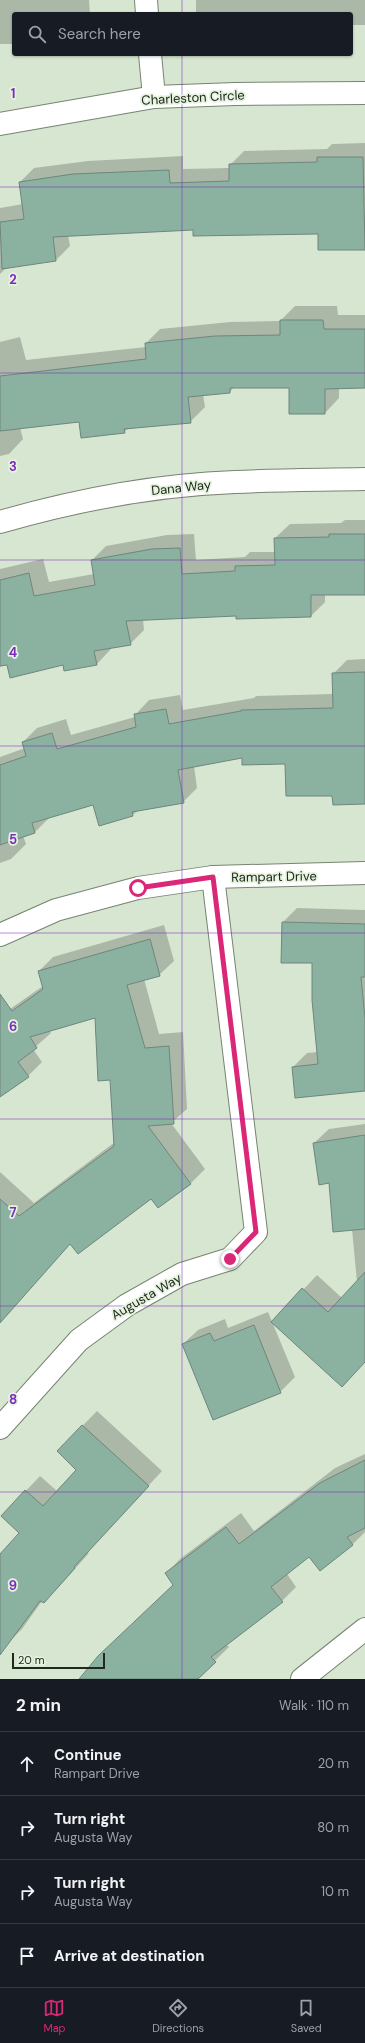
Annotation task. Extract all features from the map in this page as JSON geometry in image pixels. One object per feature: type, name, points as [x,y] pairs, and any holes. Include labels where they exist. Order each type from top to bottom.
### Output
[{"type":"street","points":[[146,0],[147,12]]},
{"type":"street","points":[[150,56],[154,98]]},
{"type":"street","name":"Charleston Circle","points":[[0,124],[154,98],[235,94],[365,93]]},
{"type":"street","name":"Dana Way","points":[[0,522],[54,506],[147,490],[234,482],[365,479]]},
{"type":"street","name":"Rampart Drive","points":[[0,935],[56,910],[138,888],[213,877],[365,874]]},
{"type":"street","name":"Augusta Way","points":[[0,1428],[79,1340],[127,1305],[182,1274],[230,1259],[256,1232],[213,877]]},
{"type":"street","points":[[302,1679],[365,1629]]},
{"type":"building","points":[[317,157],[363,157],[365,250],[318,250],[318,234],[193,236],[193,230],[53,237],[56,261],[2,269],[0,222],[24,219],[19,182],[73,174],[169,170],[170,183],[229,181],[229,164],[317,162]]},
{"type":"building","points":[[280,320],[323,320],[324,329],[365,329],[365,388],[325,389],[325,414],[289,414],[289,388],[230,388],[230,393],[188,397],[191,423],[124,429],[125,433],[81,438],[79,422],[0,431],[0,376],[146,359],[145,343],[215,336],[280,335]]},
{"type":"building","points":[[329,534],[365,534],[365,595],[311,595],[311,617],[236,619],[236,616],[126,621],[131,645],[94,651],[97,665],[64,671],[63,665],[10,678],[7,665],[0,666],[0,580],[29,573],[34,596],[95,585],[91,560],[152,549],[180,548],[182,574],[235,571],[235,566],[275,565],[274,538],[329,537]]},
{"type":"building","points":[[365,672],[365,804],[333,805],[332,796],[286,796],[285,764],[242,765],[242,758],[178,770],[184,803],[132,812],[133,816],[99,826],[93,805],[32,823],[35,833],[0,845],[0,765],[26,756],[22,742],[52,733],[57,749],[136,727],[134,714],[166,709],[169,724],[241,710],[333,708],[332,673]]},
{"type":"building","points":[[282,922],[365,924],[365,977],[361,977],[365,1018],[365,1091],[295,1098],[292,1067],[318,1064],[312,1000],[312,963],[281,963]]},
{"type":"building","points":[[150,939],[160,976],[127,985],[145,1048],[169,1046],[174,1124],[148,1126],[191,1184],[158,1208],[151,1199],[78,1254],[70,1244],[0,1323],[0,1199],[19,1216],[114,1146],[110,1080],[98,1081],[95,1018],[30,1037],[37,1048],[18,1062],[29,1077],[0,1097],[0,994],[12,1011],[43,989],[38,971]]},
{"type":"building","points":[[365,1135],[365,1229],[333,1232],[329,1183],[319,1185],[313,1143]]},
{"type":"building","points":[[365,1272],[365,1362],[342,1387],[271,1322],[302,1288],[328,1312]]},
{"type":"building","points":[[254,1325],[281,1393],[213,1420],[182,1344],[210,1333],[214,1341]]},
{"type":"building","points":[[82,1425],[149,1486],[74,1567],[75,1568],[44,1603],[40,1601],[0,1655],[0,1554],[19,1533],[1,1516],[25,1490],[43,1506],[76,1470],[57,1451]]},
{"type":"building","points":[[365,1460],[365,1528],[347,1537],[353,1545],[320,1571],[309,1557],[271,1587],[283,1602],[211,1657],[216,1662],[198,1679],[79,1679],[98,1656],[173,1585],[165,1573],[226,1527],[239,1544],[320,1483]]},
{"type":"route","points":[[138,888],[213,877],[256,1232],[230,1259]]}]
